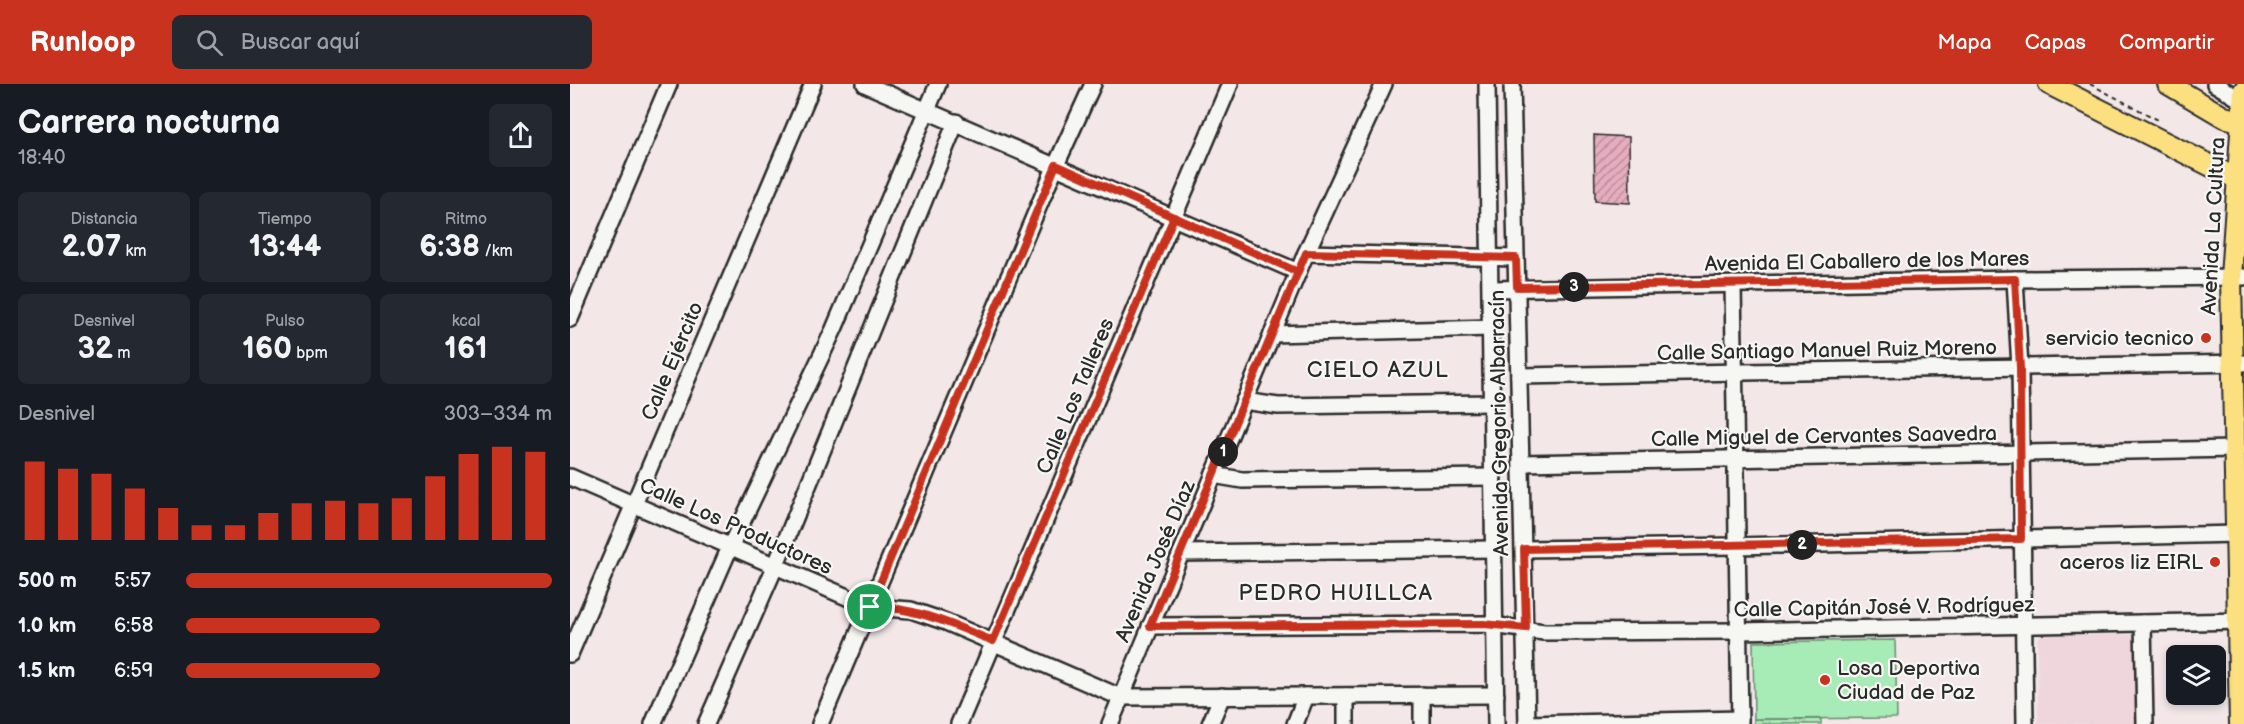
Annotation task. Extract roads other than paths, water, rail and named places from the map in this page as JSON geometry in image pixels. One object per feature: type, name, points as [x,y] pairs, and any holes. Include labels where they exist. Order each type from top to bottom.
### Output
[{"type":"main road","points":[[2049,84],[2237,179]]},
{"type":"main road","points":[[2168,84],[2224,117],[2243,122]]},
{"type":"main road","name":"Avenida La Cultura","points":[[2240,724],[2241,621],[2235,449],[2239,364],[2237,179],[2244,90]]},
{"type":"street","points":[[570,319],[669,84]]},
{"type":"street","name":"Calle Ejército","points":[[570,654],[813,84]]},
{"type":"street","points":[[865,84],[1298,272]]},
{"type":"street","points":[[653,724],[730,547],[834,329],[938,84]]},
{"type":"street","points":[[820,724],[1056,165],[1093,84]]},
{"type":"street","name":"Calle Los Talleres","points":[[959,724],[1230,84]]},
{"type":"street","name":"Avenida José Díaz","points":[[1110,724],[1306,253],[1384,84]]},
{"type":"street","name":"Avenida Gregorio Albarracín","points":[[1487,84],[1496,724]]},
{"type":"street","name":"Avenida Gregorio Albarracín","points":[[1512,84],[1527,724]]},
{"type":"street","points":[[2215,84],[2244,102]]},
{"type":"street","points":[[706,724],[775,567],[956,122]]},
{"type":"street","points":[[1306,253],[1516,258]]},
{"type":"street","name":"Avenida El Caballero de los Mares","points":[[1491,289],[2238,277]]},
{"type":"street","points":[[2015,279],[2020,368],[2025,724]]},
{"type":"street","points":[[1527,724],[1740,721],[1733,284]]},
{"type":"street","points":[[1272,334],[1491,328]]},
{"type":"street","name":"Calle Santiago Manuel Ruiz Moreno","points":[[1519,376],[2239,364]]},
{"type":"street","points":[[1244,401],[1278,406],[1492,403]]},
{"type":"street","name":"Calle Miguel de Cervantes Saavedra","points":[[1521,463],[2235,449]]},
{"type":"street","points":[[1213,475],[1242,480],[1493,477]]},
{"type":"street","name":"Calle Los Productores","points":[[570,477],[870,607],[911,610],[993,641],[1120,697]]},
{"type":"street","points":[[1524,549],[2237,534]]},
{"type":"street","points":[[1181,553],[1494,549]]},
{"type":"street","name":"Calle Capitán José V. Rodríguez","points":[[1150,626],[1495,625],[1544,632],[1738,631],[2241,621]]},
{"type":"street","points":[[2143,623],[2145,724]]},
{"type":"street","points":[[1422,695],[1422,724]]},
{"type":"street","points":[[1120,697],[1496,695]]},
{"type":"street","points":[[1210,724],[1222,696]]},
{"type":"street","points":[[1295,724],[1306,696]]},
{"type":"street","points":[[1346,696],[1346,724]]},
{"type":"place","name":"servicio tecnico","points":[[2206,338]]},
{"type":"place","name":"aceros liz EIRL","points":[[2215,562]]},
{"type":"place","name":"Losa Deportiva Ciudad de Paz","points":[[1825,680]]},
{"type":"district","name":"CIELO AZUL","points":[[1378,369]]},
{"type":"district","name":"PEDRO HUILLCA","points":[[1336,592]]}]
